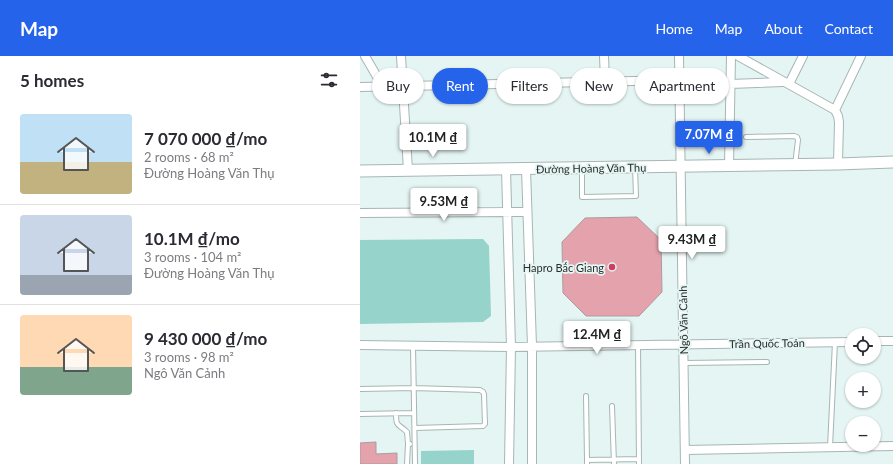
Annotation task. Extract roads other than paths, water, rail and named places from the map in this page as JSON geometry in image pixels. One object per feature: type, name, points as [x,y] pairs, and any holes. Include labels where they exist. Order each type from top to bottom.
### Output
[{"type":"street","points":[[365,56],[372,68]]},
{"type":"street","points":[[401,56],[402,68]]},
{"type":"street","points":[[604,56],[604,68]]},
{"type":"street","name":"Ngô Văn Cảnh","points":[[679,56],[679,68]]},
{"type":"street","points":[[729,166],[731,56]]},
{"type":"street","points":[[738,56],[751,59],[786,83],[834,110],[838,116],[839,122],[838,164]]},
{"type":"street","points":[[786,83],[803,56]]},
{"type":"street","points":[[834,110],[861,56]]},
{"type":"street","points":[[424,85],[570,82]]},
{"type":"street","points":[[730,84],[786,83]]},
{"type":"street","points":[[360,87],[372,87]]},
{"type":"street","points":[[404,104],[408,170]]},
{"type":"street","name":"Ngô Văn Cảnh","points":[[679,104],[685,464]]},
{"type":"street","name":"Đường Hoàng Văn Thụ","points":[[360,171],[680,167],[893,162]]},
{"type":"street","points":[[506,169],[511,346],[509,464]]},
{"type":"street","points":[[526,169],[532,346],[532,464]]},
{"type":"street","points":[[360,213],[527,212]]},
{"type":"street","points":[[881,341],[893,341]]},
{"type":"street","name":"Trần Quốc Toản","points":[[360,345],[532,346],[845,342]]},
{"type":"street","points":[[684,450],[893,446]]},
{"type":"lane","points":[[746,137],[797,137],[798,140],[795,165]]},
{"type":"lane","points":[[582,168],[582,197],[636,196],[635,167]]},
{"type":"lane","points":[[830,447],[835,342]]},
{"type":"lane","points":[[638,344],[640,464]]},
{"type":"lane","points":[[413,346],[415,464]]},
{"type":"lane","points":[[683,363],[767,362]]},
{"type":"lane","points":[[360,389],[413,388],[480,390],[483,392],[485,424],[483,426],[415,428]]},
{"type":"lane","points":[[586,396],[587,462],[614,462],[639,459]]},
{"type":"lane","points":[[612,406],[614,462]]},
{"type":"lane","points":[[360,414],[414,413]]},
{"type":"lane","points":[[396,414],[397,425],[407,432],[407,464]]},
{"type":"lane","points":[[408,444],[415,444]]},
{"type":"place","name":"Hapro Bắc Giang","points":[[612,267]]}]
